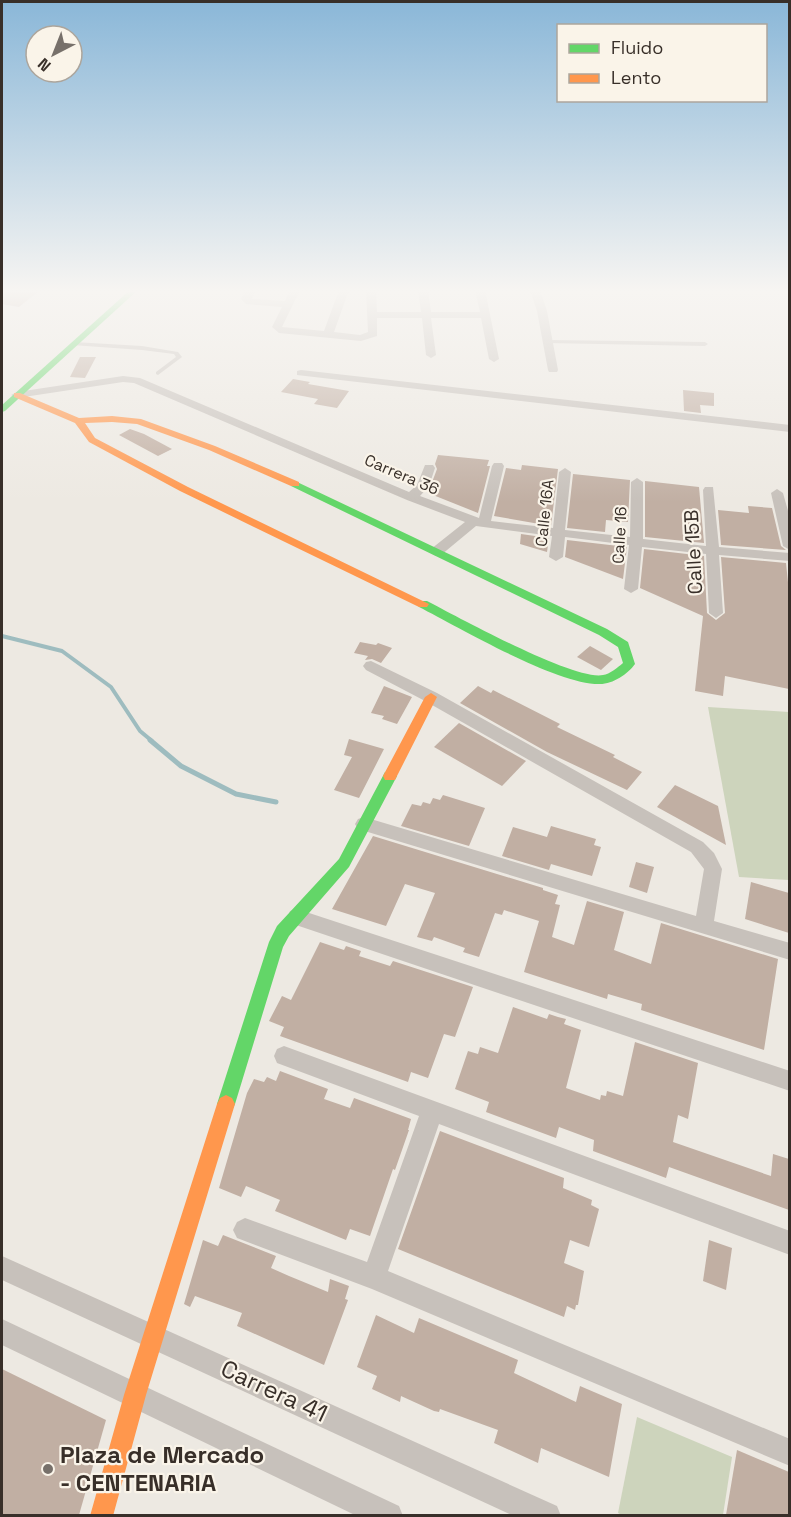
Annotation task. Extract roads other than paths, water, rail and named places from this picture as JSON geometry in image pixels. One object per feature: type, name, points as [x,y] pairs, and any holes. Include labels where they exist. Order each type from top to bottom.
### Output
[{"type":"street","points":[[2,409],[55,361]]},
{"type":"street","points":[[552,361],[554,370]]},
{"type":"street","points":[[301,373],[789,429]]},
{"type":"street","name":"Carrera 36","points":[[17,395],[115,380],[136,380],[411,497],[479,522],[636,543],[789,557]]},
{"type":"street","points":[[17,395],[78,421],[112,419],[138,421],[212,448],[298,485],[603,632],[624,645],[629,664],[617,675],[597,683],[570,675],[184,489],[92,440],[78,421]]},
{"type":"street","points":[[436,552],[479,522],[498,466]]},
{"type":"street","points":[[411,497],[423,486],[429,468]]},
{"type":"street","name":"Calle 16A","points":[[556,556],[565,472]]},
{"type":"street","name":"Calle 16","points":[[631,589],[636,543],[638,482]]},
{"type":"street","name":"Calle 15B","points":[[709,489],[716,613]]},
{"type":"street","points":[[777,493],[789,546]]},
{"type":"street","points":[[371,666],[431,697],[697,847],[708,858],[713,869],[704,926]]},
{"type":"street","points":[[101,1515],[135,1395],[274,947],[283,931],[344,863],[431,697]]},
{"type":"street","points":[[364,824],[789,952]]},
{"type":"street","points":[[297,917],[789,1081]]},
{"type":"street","points":[[285,1056],[789,1243]]},
{"type":"street","points":[[374,1277],[432,1111]]},
{"type":"street","points":[[245,1230],[374,1277],[789,1454]]},
{"type":"street","name":"Carrera 41","points":[[2,1268],[547,1515]]},
{"type":"street","points":[[2,1332],[389,1515]]},
{"type":"lane","points":[[158,373],[174,361]]},
{"type":"waterway","points":[[2,636],[62,651],[111,687],[140,731],[152,741]]},
{"type":"waterway","points":[[150,740],[181,766],[236,794],[276,802]]},
{"type":"place","name":"Plaza de Mercado - CENTENARIA","points":[[48,1469]]}]
